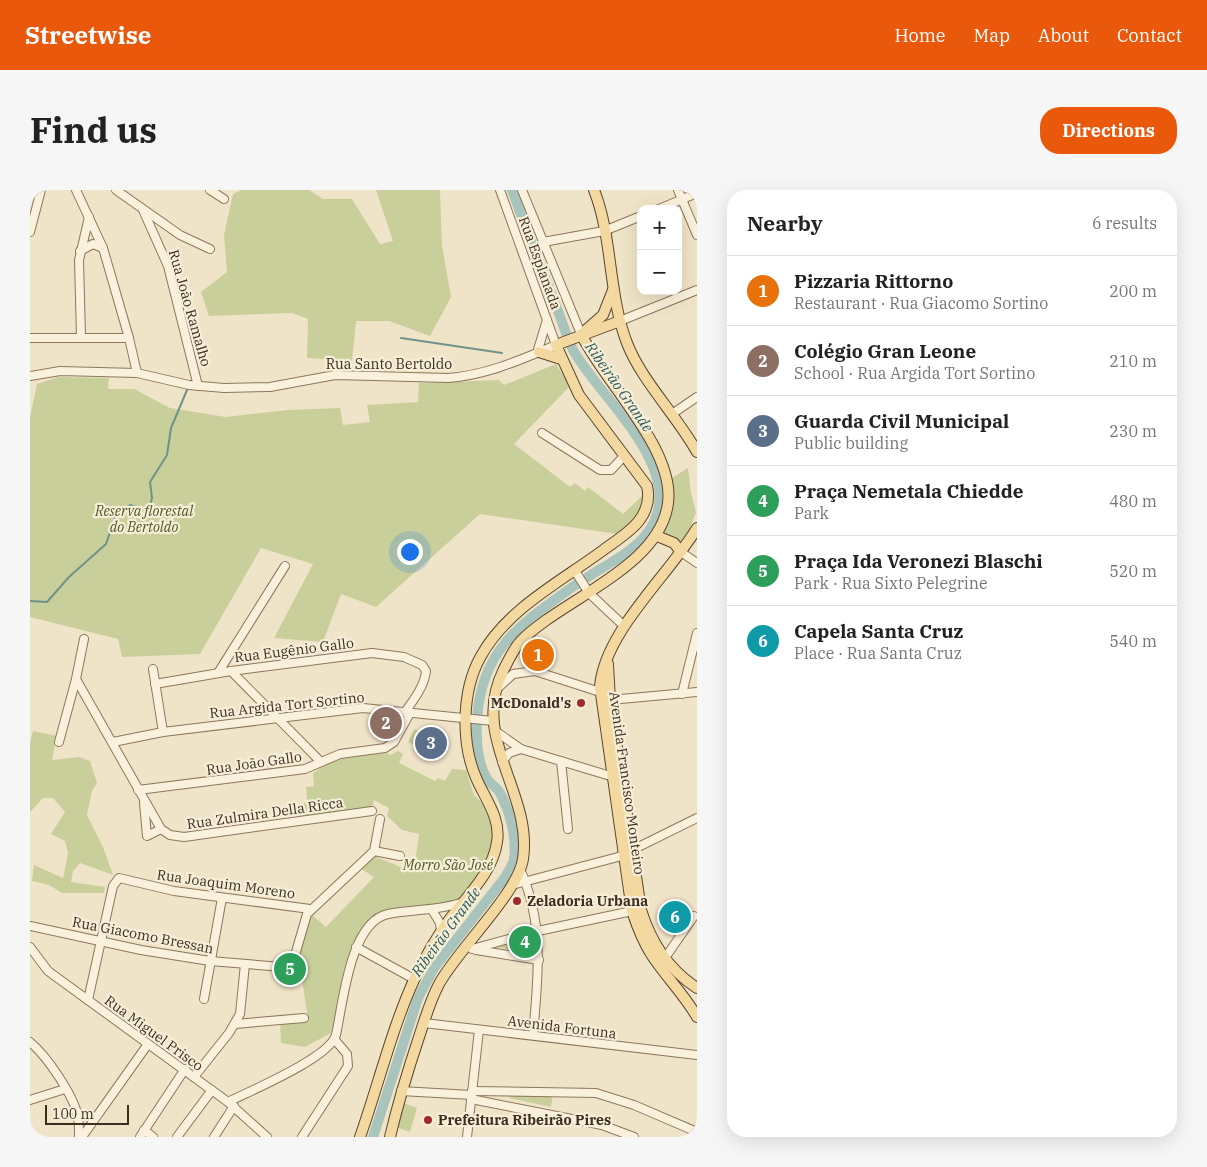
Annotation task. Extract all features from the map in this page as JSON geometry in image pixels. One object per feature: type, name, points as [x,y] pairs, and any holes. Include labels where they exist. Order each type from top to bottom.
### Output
[{"type":"main road","points":[[596,193],[620,321],[633,357],[697,452]]},
{"type":"main road","points":[[578,336],[603,315],[614,284]]},
{"type":"main road","points":[[360,1137],[414,979],[440,932],[464,902],[492,861],[498,839],[496,818],[476,778],[470,760],[469,719],[474,671],[490,642],[522,609],[638,523],[646,511],[648,499],[647,486],[579,395],[561,359],[560,343],[620,321]]},
{"type":"main road","points":[[390,1137],[402,1091],[424,1023],[445,974],[519,883],[524,846],[522,827],[491,724],[496,690],[502,673],[520,643],[644,551],[656,536],[667,509],[669,495],[667,478],[661,459],[578,336]]},
{"type":"main road","points":[[538,353],[561,359]]},
{"type":"main road","name":"Avenida Francisco Monteiro","points":[[617,778],[600,692],[601,676],[609,653],[624,626],[681,552],[697,528]]},
{"type":"main road","points":[[656,536],[674,543],[681,552]]},
{"type":"main road","name":"Avenida Francisco Monteiro","points":[[609,653],[610,700],[632,911],[638,930],[651,954],[686,999],[697,1018]]},
{"type":"main road","name":"Avenida Francisco Monteiro","points":[[627,853],[644,919],[653,940],[681,977],[697,990]]},
{"type":"main road","points":[[686,999],[697,990]]},
{"type":"street","points":[[30,232],[41,190]]},
{"type":"street","points":[[76,190],[103,248],[130,338],[137,373]]},
{"type":"street","points":[[116,190],[188,240],[210,249]]},
{"type":"street","points":[[210,190],[224,199]]},
{"type":"street","name":"Rua Esplanada","points":[[500,190],[547,320],[560,343]]},
{"type":"street","points":[[522,190],[578,336]]},
{"type":"street","points":[[678,190],[697,235]]},
{"type":"street","points":[[668,205],[697,193]]},
{"type":"street","name":"Rua João Ramalho","points":[[143,210],[168,266],[198,386]]},
{"type":"street","points":[[81,337],[80,251],[89,218]]},
{"type":"street","points":[[543,242],[604,230],[637,218]]},
{"type":"street","points":[[80,251],[93,244],[103,248]]},
{"type":"street","points":[[620,321],[697,290]]},
{"type":"street","points":[[538,353],[547,320]]},
{"type":"street","points":[[30,338],[130,338]]},
{"type":"street","name":"Rua Santo Bertoldo","points":[[30,376],[60,371],[137,373],[198,386],[270,388],[335,375],[466,376],[499,369],[560,343]]},
{"type":"street","points":[[672,414],[697,398]]},
{"type":"street","points":[[542,433],[604,471],[611,470],[624,456]]},
{"type":"street","points":[[681,552],[697,562]]},
{"type":"street","points":[[218,673],[285,566]]},
{"type":"street","points":[[575,571],[589,593],[624,626]]},
{"type":"street","points":[[682,694],[697,633]]},
{"type":"street","points":[[59,742],[76,679],[84,639]]},
{"type":"street","name":"Rua Eugênio Gallo","points":[[155,684],[231,671],[372,653],[404,657],[425,668],[426,676]]},
{"type":"street","points":[[153,669],[163,732]]},
{"type":"street","points":[[231,671],[275,718],[321,762]]},
{"type":"street","points":[[496,690],[513,674],[535,671],[600,692]]},
{"type":"street","name":"Rua João Gallo","points":[[138,790],[305,769],[340,754],[390,746],[410,713],[414,699],[426,676]]},
{"type":"street","points":[[76,679],[113,742],[144,802],[162,830]]},
{"type":"street","points":[[610,700],[697,692]]},
{"type":"street","name":"Rua Argida Tort Sortino","points":[[113,742],[163,732],[363,708],[469,719],[491,724]]},
{"type":"street","points":[[491,724],[521,748],[617,778]]},
{"type":"street","points":[[502,762],[509,754],[521,748]]},
{"type":"street","points":[[561,761],[568,829]]},
{"type":"street","name":"Rua Zulmira Della Ricca","points":[[144,802],[147,836],[162,830],[176,837],[184,837],[372,811]]},
{"type":"street","points":[[533,1035],[539,960],[538,931],[530,897],[519,883],[627,853],[697,818]]},
{"type":"street","points":[[380,819],[374,851],[400,856]]},
{"type":"street","name":"Rua Joaquim Moreno","points":[[102,941],[113,886],[117,879],[121,878],[162,889],[310,909],[374,851]]},
{"type":"street","points":[[204,999],[222,898]]},
{"type":"street","points":[[214,1137],[231,1104],[323,1052],[335,1040],[356,947],[366,928],[380,917],[432,910],[464,902]]},
{"type":"street","points":[[294,962],[287,962],[282,967],[284,974],[294,975],[298,970],[294,962],[305,918],[310,909]]},
{"type":"street","points":[[432,910],[440,923],[440,932]]},
{"type":"street","points":[[539,960],[472,949],[538,931],[632,911]]},
{"type":"street","points":[[665,958],[694,916]]},
{"type":"street","name":"Rua Giacomo Bressan","points":[[30,926],[141,950],[210,961],[282,967]]},
{"type":"street","points":[[88,1000],[102,941]]},
{"type":"street","name":"Rua Miguel Prisco","points":[[30,947],[48,971],[231,1104],[267,1137]]},
{"type":"street","points":[[356,947],[414,979]]},
{"type":"street","points":[[194,1077],[235,1024],[242,1007],[245,964]]},
{"type":"street","points":[[235,1024],[304,1018]]},
{"type":"street","name":"Avenida Fortuna","points":[[424,1023],[697,1055]]},
{"type":"street","points":[[467,1137],[479,1030]]},
{"type":"street","points":[[302,1137],[348,1066],[347,1054],[335,1040]]},
{"type":"street","points":[[30,1042],[50,1062],[65,1089],[78,1116],[80,1137]]},
{"type":"street","points":[[80,1137],[92,1124],[148,1044]]},
{"type":"street","points":[[153,1137],[142,1133],[184,1069]]},
{"type":"street","points":[[30,1100],[65,1089]]},
{"type":"street","points":[[177,1137],[212,1090]]},
{"type":"street","points":[[402,1091],[472,1095],[508,1092],[596,1093],[634,1105],[697,1132]]},
{"type":"street","points":[[506,1105],[508,1092]]},
{"type":"street","points":[[472,1095],[506,1105],[602,1125],[634,1137]]},
{"type":"street","points":[[78,1116],[92,1124]]},
{"type":"green space","points":[[242,190],[309,190],[323,199],[352,199],[380,244],[393,241],[376,190],[440,190],[442,245],[451,297],[430,336],[389,321],[356,321],[352,361],[307,358],[308,319],[292,313],[209,316],[201,292],[227,272],[224,235],[233,194]]},
{"type":"green space","name":"Reserva florestal do Bertoldo","points":[[556,364],[570,386],[514,444],[570,487],[575,483],[585,491],[588,487],[623,514],[642,496],[639,514],[617,534],[480,514],[376,607],[341,594],[323,642],[274,638],[313,564],[261,548],[200,654],[122,657],[118,639],[30,617],[30,417],[37,384],[58,377],[109,378],[108,389],[134,389],[170,408],[226,417],[288,410],[340,408],[343,425],[370,422],[367,405],[418,402],[419,383],[499,380],[504,385]]},
{"type":"green space","points":[[688,468],[691,493],[696,512],[689,531],[681,542],[670,535],[663,534],[672,478]]},
{"type":"green space","points":[[414,729],[435,738],[429,751],[408,742]]},
{"type":"green space","points":[[33,731],[57,736],[52,760],[79,757],[90,761],[97,783],[92,791],[87,815],[103,847],[113,875],[80,863],[73,871],[71,882],[105,887],[104,893],[62,893],[49,885],[32,881],[34,865],[63,878],[68,853],[65,841],[51,834],[65,812],[53,798],[43,798],[30,812],[30,744]]},
{"type":"green space","name":"Morro São José","points":[[398,751],[403,754],[399,763],[435,781],[438,778],[445,781],[452,769],[466,770],[474,795],[486,807],[496,834],[487,867],[456,903],[419,911],[377,914],[352,944],[331,1033],[305,1047],[281,1043],[280,1022],[308,1019],[302,979],[301,952],[305,926],[311,914],[326,927],[374,877],[360,868],[374,856],[403,868],[415,863],[419,834],[402,830],[387,816],[389,808],[374,800],[372,809],[300,820],[299,810],[307,800],[306,787],[314,786],[313,773],[340,756],[385,753],[391,755]]},
{"type":"green space","points":[[534,936],[536,953],[495,947]]},
{"type":"green space","points":[[553,1094],[551,1107],[509,1098],[510,1096]]},
{"type":"green space","points":[[403,1103],[417,1108],[410,1132],[396,1127]]},
{"type":"waterway","name":"Ribeirão Grande","points":[[512,190],[573,350],[639,440],[652,465],[659,490],[657,514],[644,537],[624,554],[588,577]]},
{"type":"waterway","points":[[401,338],[502,353]]},
{"type":"waterway","points":[[30,601],[47,602],[69,577],[106,544],[116,515],[130,505],[149,511],[152,498],[150,482],[167,455],[171,428],[187,390]]},
{"type":"waterway","name":"Ribeirão Grande","points":[[373,1137],[418,998],[434,968],[506,876],[513,861],[515,851],[514,834],[510,817],[500,793],[487,779],[481,765],[478,750],[477,720],[480,695],[487,673],[496,655],[523,624],[578,583]]},
{"type":"place","name":"Pizzaria Rittorno","points":[[538,655]]},
{"type":"place","name":"McDonald's","points":[[581,703]]},
{"type":"place","name":"Colégio Gran Leone","points":[[386,723]]},
{"type":"place","name":"Guarda Civil Municipal","points":[[431,743]]},
{"type":"place","name":"Zeladoria Urbana","points":[[517,901]]},
{"type":"place","name":"Capela Santa Cruz","points":[[675,917]]},
{"type":"place","name":"Praça Nemetala Chiedde","points":[[525,942]]},
{"type":"place","name":"Praça Ida Veronezi Blaschi","points":[[290,969]]},
{"type":"place","name":"Prefeitura Ribeirão Pires","points":[[428,1120]]}]
